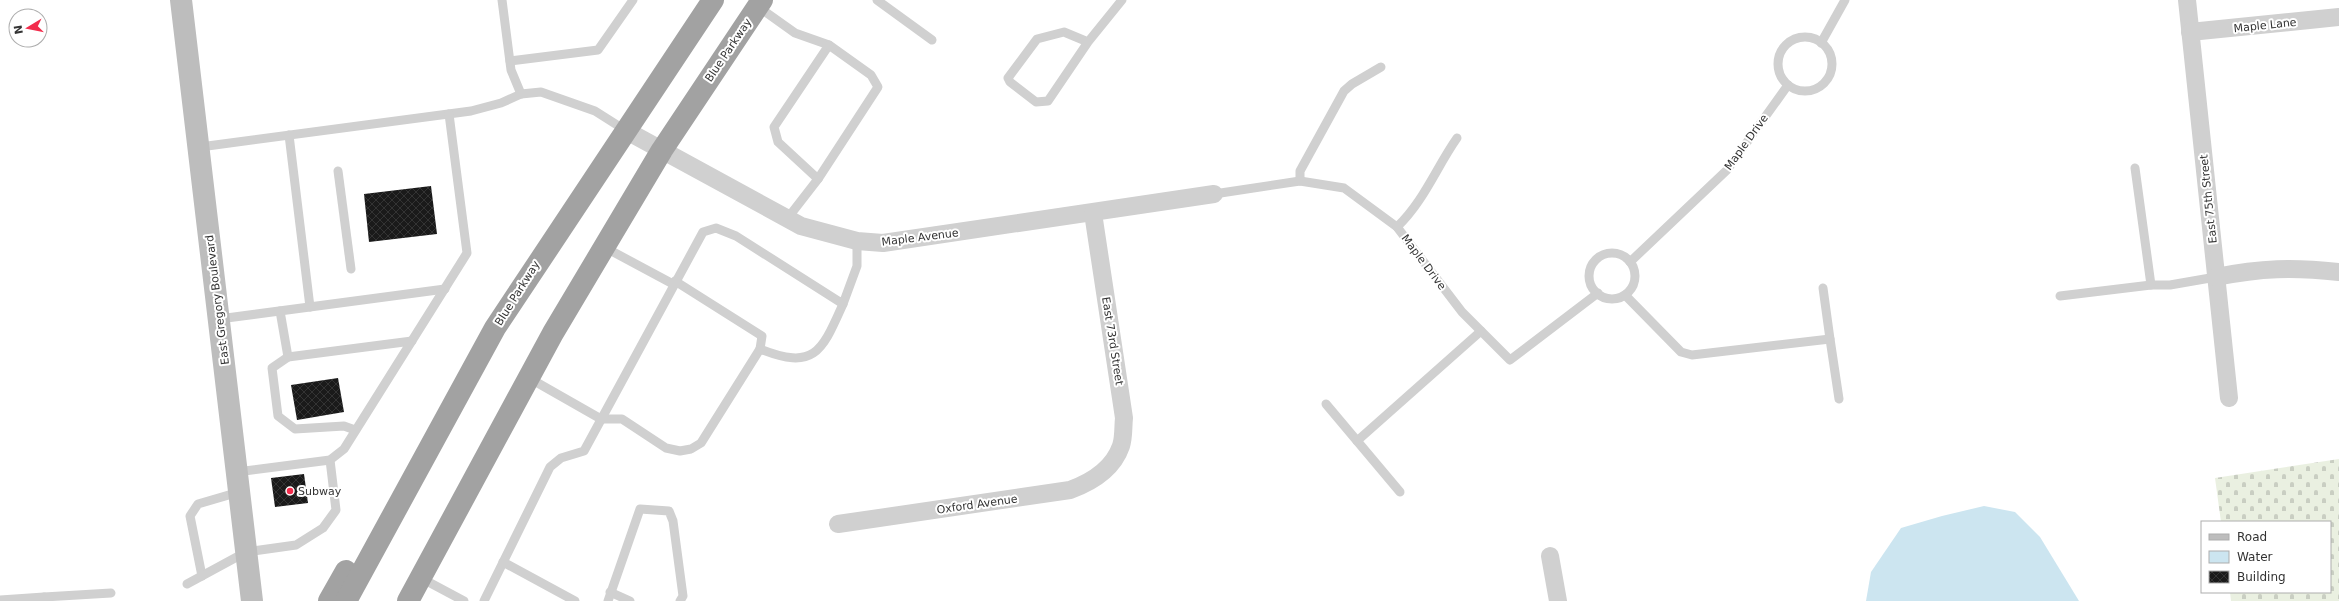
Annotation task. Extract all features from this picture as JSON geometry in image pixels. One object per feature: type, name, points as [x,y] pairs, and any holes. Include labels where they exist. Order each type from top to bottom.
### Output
[{"type":"highway","name":"Blue Parkway","points":[[346,601],[495,328],[625,130],[713,0]]},
{"type":"highway","name":"Blue Parkway","points":[[408,601],[529,378],[604,247],[662,150],[760,3]]},
{"type":"highway","points":[[329,601],[371,531],[398,505]]},
{"type":"main road","name":"East Gregory Boulevard","points":[[181,0],[200,147],[252,601]]},
{"type":"street","name":"East 75th Street","points":[[2187,0],[2229,398]]},
{"type":"street","name":"Maple Lane","points":[[2190,32],[2339,17]]},
{"type":"street","name":"Maple Avenue","points":[[625,130],[801,226],[858,241],[882,243],[1214,194]]},
{"type":"street","name":"East 73rd Street","points":[[1093,213],[1124,418],[1121,445],[1109,466]]},
{"type":"street","points":[[2216,277],[2254,270],[2294,268],[2339,272]]},
{"type":"street","name":"Oxford Avenue","points":[[838,524],[1070,490],[1090,482],[1109,466]]},
{"type":"street","points":[[1550,556],[1558,601]]},
{"type":"lane","points":[[502,0],[511,70],[521,94]]},
{"type":"lane","points":[[510,61],[598,50],[633,0]]},
{"type":"lane","points":[[877,0],[932,40]]},
{"type":"lane","points":[[1088,42],[1064,32],[1037,39],[1008,78],[1010,82],[1036,102],[1048,101],[1088,42],[1122,0]]},
{"type":"lane","points":[[1821,43],[1845,0]]},
{"type":"lane","points":[[760,3],[795,33],[829,45],[871,75],[878,88],[818,179],[788,219]]},
{"type":"lane","points":[[1804,37],[1813,38],[1821,43],[1827,50],[1831,62],[1830,74],[1825,81],[1812,90],[1795,89],[1788,85],[1782,78],[1778,60],[1784,48],[1795,39],[1804,37]]},
{"type":"lane","points":[[818,179],[778,142],[774,127],[829,45]]},
{"type":"lane","points":[[1300,181],[1300,171],[1344,91],[1352,84],[1381,67]]},
{"type":"lane","name":"Maple Drive","points":[[1630,262],[1727,170],[1788,85]]},
{"type":"lane","points":[[200,147],[449,114],[494,105],[521,94],[541,92],[562,98],[595,111],[625,130]]},
{"type":"lane","points":[[202,576],[190,516],[198,504],[238,482],[330,460],[344,449],[467,252],[449,114]]},
{"type":"lane","points":[[288,135],[310,307]]},
{"type":"lane","points":[[1397,227],[1413,211],[1456,138]]},
{"type":"lane","points":[[2135,168],[2151,285]]},
{"type":"lane","points":[[338,171],[351,268]]},
{"type":"lane","name":"Maple Drive","points":[[1214,194],[1300,181],[1344,188],[1397,227],[1462,312],[1510,360],[1598,293]]},
{"type":"lane","points":[[484,601],[550,468],[561,458],[584,451],[674,282],[703,232],[716,228],[736,236],[843,304]]},
{"type":"lane","points":[[760,348],[791,359],[814,354],[826,342],[843,304],[857,266],[858,241]]},
{"type":"lane","points":[[529,378],[601,420],[622,419],[666,448],[680,451],[691,449],[701,443],[760,348],[762,336],[674,282],[604,247]]},
{"type":"lane","points":[[1610,253],[1618,254],[1630,262],[1635,276],[1630,290],[1625,295],[1611,299],[1598,293],[1590,280],[1590,273],[1597,260],[1610,253]]},
{"type":"lane","points":[[2060,296],[2151,285],[2170,285],[2216,277]]},
{"type":"lane","points":[[1823,288],[1839,399]]},
{"type":"lane","points":[[219,319],[444,289]]},
{"type":"lane","points":[[1625,295],[1681,352],[1692,355],[1830,339]]},
{"type":"lane","points":[[280,311],[288,357]]},
{"type":"lane","points":[[1357,441],[1481,331]]},
{"type":"lane","points":[[355,430],[344,426],[295,430],[278,416],[272,368],[288,357],[412,341]]},
{"type":"lane","points":[[1326,404],[1400,492]]},
{"type":"lane","points":[[187,584],[246,552],[296,545],[323,528],[336,510],[330,460]]},
{"type":"lane","points":[[630,601],[609,597],[640,509],[669,511],[673,521],[683,596],[680,601]]},
{"type":"lane","points":[[503,562],[575,601]]},
{"type":"lane","points":[[421,578],[464,601]]},
{"type":"lane","points":[[0,600],[44,599],[111,593]]},
{"type":"green space","points":[[2339,459],[2339,601],[2231,601],[2230,593],[2331,593],[2331,521],[2221,521],[2215,478]]},
{"type":"water","points":[[1984,506],[2015,512],[2040,537],[2079,601],[1866,601],[1871,572],[1901,528]]},
{"type":"building","points":[[431,186],[437,234],[369,242],[364,194]]},
{"type":"building","points":[[338,378],[344,412],[297,420],[291,385]]},
{"type":"building","name":"Subway","points":[[304,474],[308,503],[275,507],[271,478]]},
{"type":"place","name":"Subway","points":[[290,491]]}]
